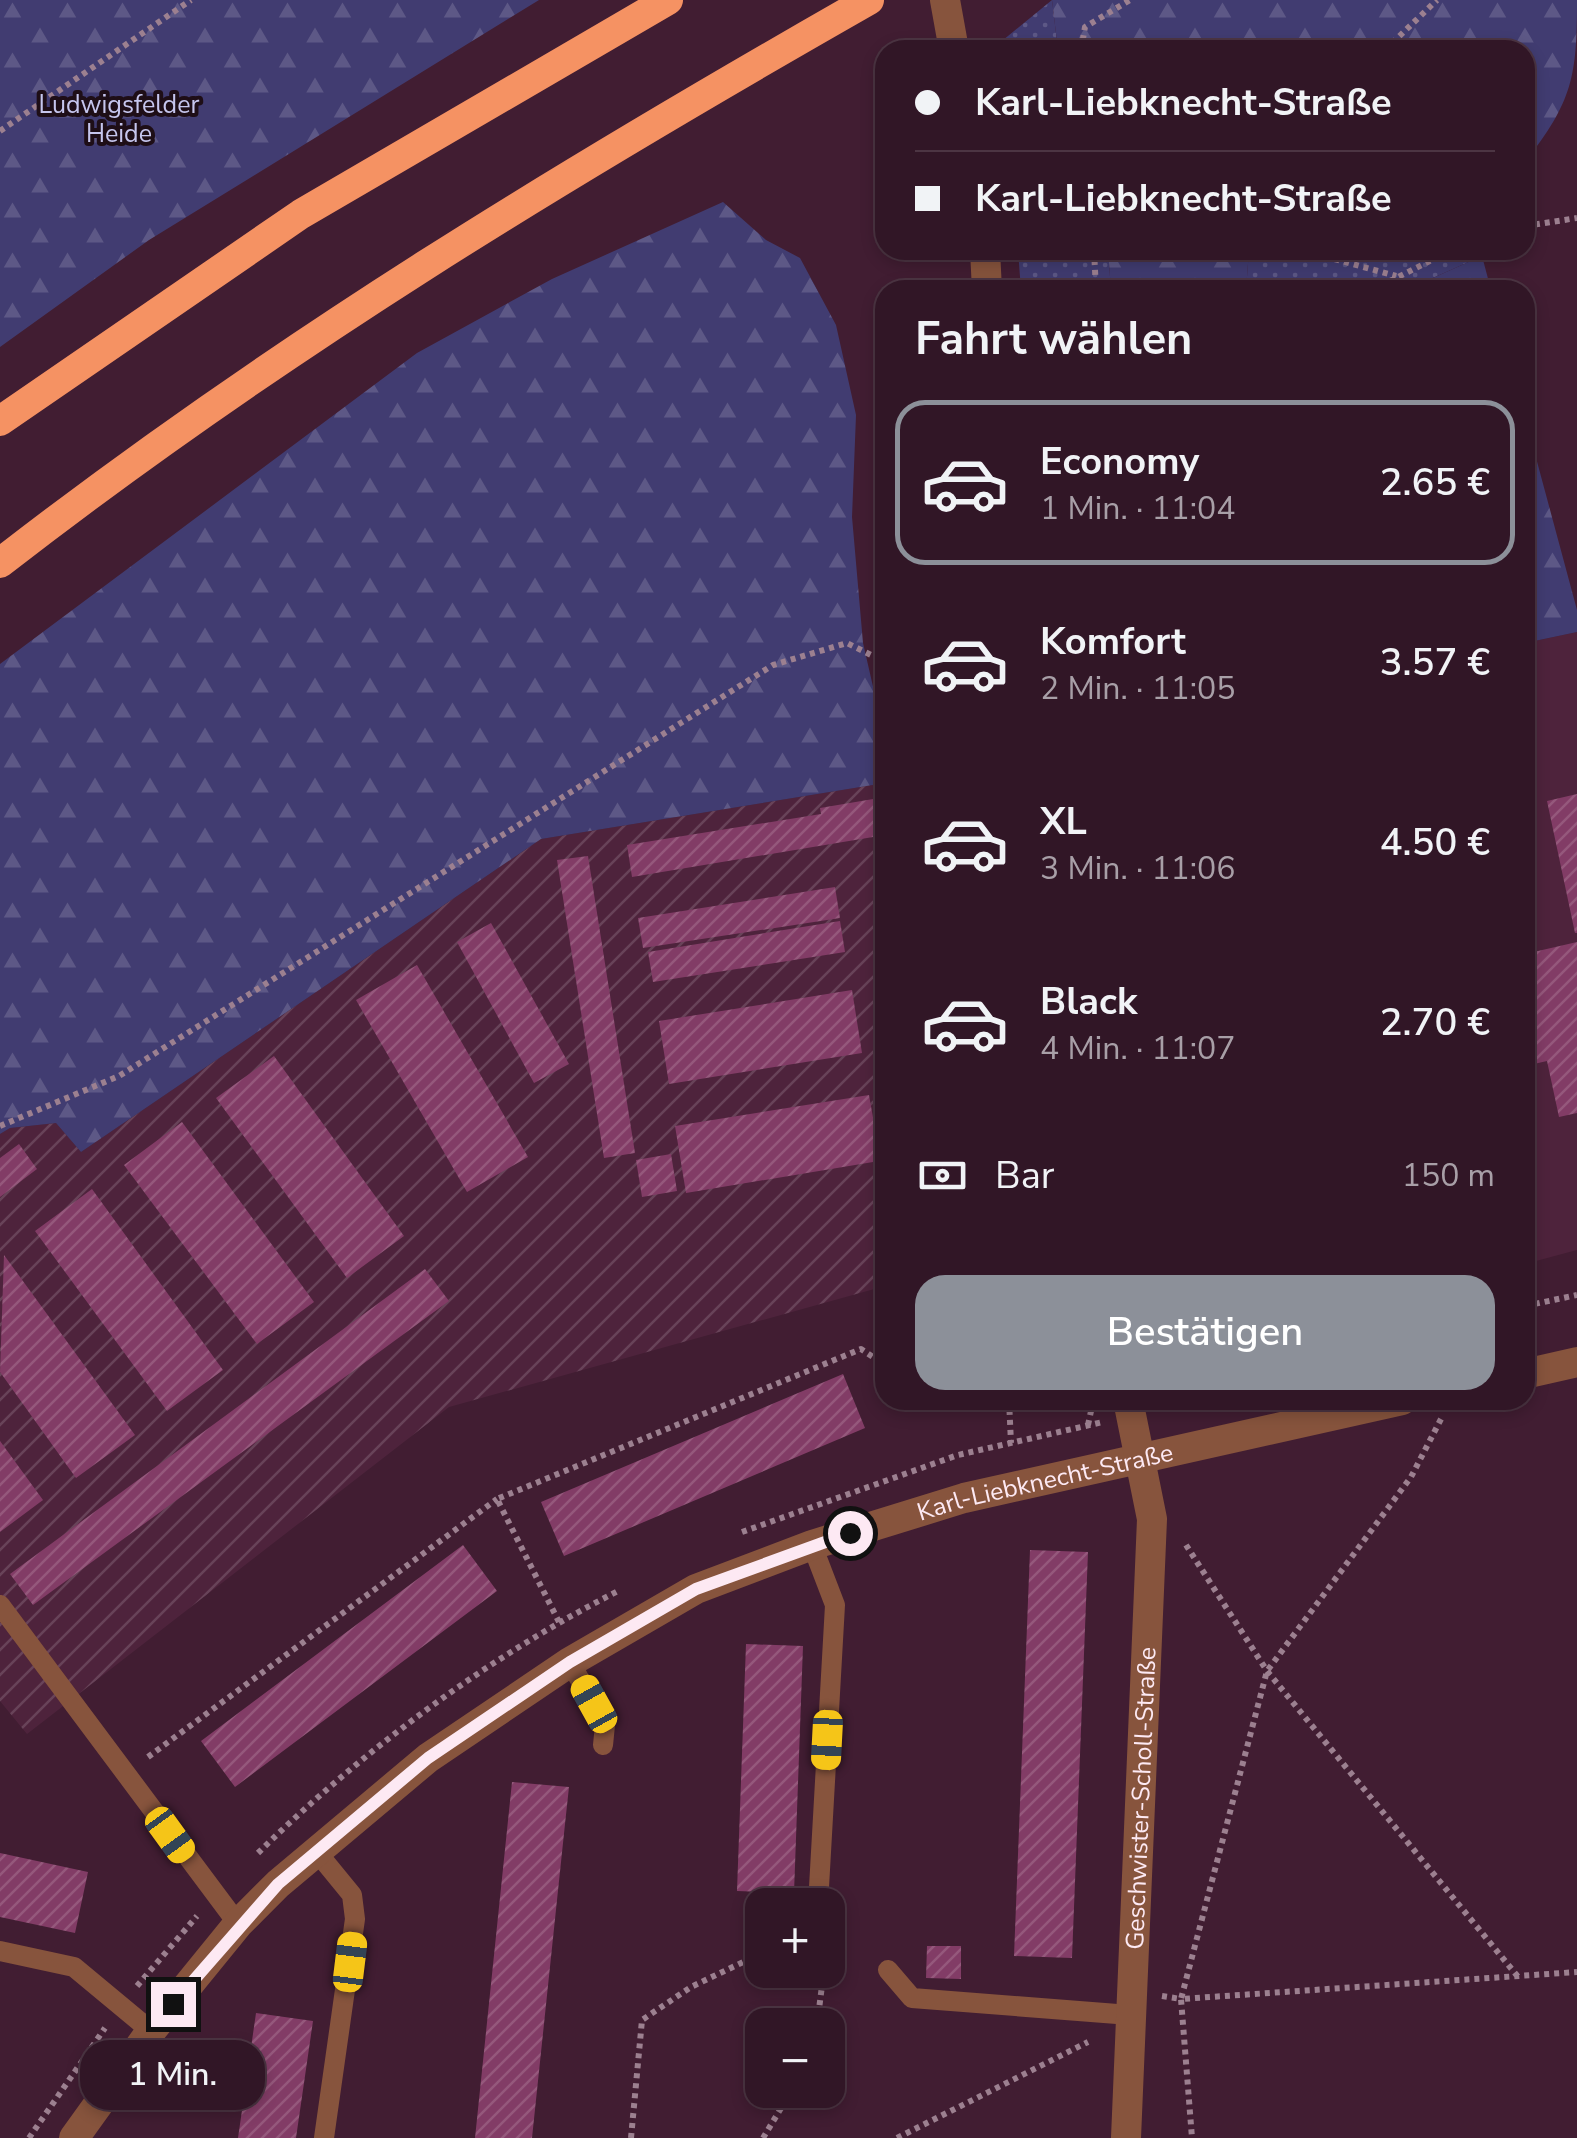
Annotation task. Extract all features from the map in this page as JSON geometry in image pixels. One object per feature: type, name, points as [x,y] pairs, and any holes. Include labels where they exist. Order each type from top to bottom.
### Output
[{"type":"highway","points":[[0,421],[301,214],[668,0]]},
{"type":"highway","points":[[0,563],[133,460],[453,243],[626,138],[869,0]]},
{"type":"street","points":[[945,0],[952,40]]},
{"type":"street","points":[[1535,1372],[1577,1362]]},
{"type":"street","name":"Geschwister-Scholl-Straße","points":[[1126,2138],[1152,1530],[1130,1410]]},
{"type":"street","name":"Karl-Liebknecht-Straße","points":[[74,2138],[151,2031],[238,1924],[316,1852],[428,1758],[570,1662],[696,1589],[812,1545],[964,1498],[1357,1410]]},
{"type":"lane","points":[[812,1545],[835,1605],[819,1888]]},
{"type":"lane","points":[[0,1605],[238,1924]]},
{"type":"lane","points":[[570,1662],[605,1726],[603,1746]]},
{"type":"lane","points":[[316,1852],[352,1895],[355,1920],[324,2138]]},
{"type":"lane","points":[[0,1951],[74,1968],[151,2031]]},
{"type":"lane","points":[[888,1970],[912,1998],[1130,2015]]},
{"type":"path","points":[[0,131],[191,0]]},
{"type":"path","points":[[1083,40],[1086,27],[1130,0]]},
{"type":"path","points":[[1396,40],[1437,0]]},
{"type":"path","points":[[1535,224],[1577,218]]},
{"type":"path","points":[[1338,260],[1397,276]]},
{"type":"path","points":[[1390,280],[1431,260]]},
{"type":"path","points":[[0,1126],[119,1076],[773,665],[847,643],[875,657]]},
{"type":"path","points":[[1535,1304],[1577,1295]]},
{"type":"path","points":[[125,1774],[497,1499],[861,1350],[875,1359]]},
{"type":"path","points":[[1009,1410],[1011,1442]]},
{"type":"path","points":[[1088,1425],[1092,1410]]},
{"type":"path","points":[[1192,2138],[1181,1999],[1267,1671],[1411,1477],[1441,1419]]},
{"type":"path","points":[[497,1499],[559,1621],[570,1662]]},
{"type":"path","points":[[1152,1530],[1174,1528],[1267,1671],[1520,1980]]},
{"type":"path","points":[[630,2138],[642,2020],[691,1987],[745,1960]]},
{"type":"path","points":[[897,2138],[1080,2047],[1157,1996],[1181,1999],[1520,1980],[1577,1972]]},
{"type":"path","points":[[763,2138],[781,2108]]},
{"type":"shaded area","points":[[1577,632],[1577,1250],[1535,1261],[1535,641]]},
{"type":"shaded area","points":[[875,785],[875,1289],[449,1407],[27,1734],[0,1701],[0,1134],[10,1128],[56,1123],[81,1152],[541,839]]},
{"type":"green space","name":"Ludwigsfelder Heide","points":[[0,0],[539,0],[149,240],[0,347]]},
{"type":"green space","points":[[1052,0],[1057,40],[1003,40]]},
{"type":"green space","points":[[1052,0],[1577,0],[1576,49],[1569,87],[1535,149],[1535,40],[1057,40]]},
{"type":"green space","points":[[723,202],[766,240],[800,258],[836,325],[856,415],[852,517],[863,643],[875,695],[875,785],[541,839],[81,1152],[56,1123],[10,1128],[0,1134],[0,664],[417,353],[552,279]]},
{"type":"green space","points":[[1019,260],[1109,260],[1110,280],[1020,280]]},
{"type":"green space","points":[[1109,260],[1248,260],[1247,280],[1110,280]]},
{"type":"green space","points":[[1248,260],[1473,260],[1428,280],[1247,280]]},
{"type":"green space","points":[[1473,260],[1483,260],[1488,280],[1428,280]]},
{"type":"green space","points":[[1535,454],[1577,610],[1577,632],[1535,641]]},
{"type":"building","points":[[1577,794],[1577,933],[1575,933],[1547,801]]},
{"type":"building","points":[[875,799],[875,837],[632,877],[627,845],[821,814],[820,808]]},
{"type":"building","points":[[588,856],[635,1153],[604,1158],[557,860]]},
{"type":"building","points":[[835,887],[840,918],[643,948],[638,918]]},
{"type":"building","points":[[840,921],[845,952],[653,982],[648,952]]},
{"type":"building","points":[[491,923],[569,1064],[534,1083],[457,942]]},
{"type":"building","points":[[1577,942],[1577,1113],[1559,1117],[1547,1061],[1535,1064],[1535,952]]},
{"type":"building","points":[[417,965],[528,1157],[467,1192],[356,1000]]},
{"type":"building","points":[[852,990],[862,1053],[669,1084],[659,1021]]},
{"type":"building","points":[[274,1056],[404,1236],[347,1278],[216,1098]]},
{"type":"building","points":[[869,1095],[875,1123],[875,1162],[686,1193],[675,1126]]},
{"type":"building","points":[[182,1122],[314,1302],[257,1344],[124,1165]]},
{"type":"building","points":[[19,1144],[37,1169],[0,1197],[0,1158]]},
{"type":"building","points":[[671,1154],[677,1191],[642,1197],[636,1160]]},
{"type":"building","points":[[92,1189],[223,1370],[167,1411],[35,1231]]},
{"type":"building","points":[[4,1255],[135,1435],[76,1478],[0,1372]]},
{"type":"building","points":[[425,1269],[449,1301],[33,1605],[10,1574]]},
{"type":"building","points":[[843,1374],[865,1428],[564,1556],[541,1502]]},
{"type":"building","points":[[0,1441],[43,1500],[0,1532]]},
{"type":"building","points":[[463,1545],[497,1591],[235,1787],[201,1741]]},
{"type":"building","points":[[1030,1550],[1088,1552],[1072,1958],[1014,1956]]},
{"type":"building","points":[[746,1644],[803,1646],[794,1888],[737,1891]]},
{"type":"building","points":[[512,1782],[569,1787],[532,2138],[475,2138]]},
{"type":"building","points":[[0,1853],[88,1872],[75,1933],[0,1917]]},
{"type":"building","points":[[927,1946],[961,1946],[961,1979],[926,1978]]},
{"type":"building","points":[[256,2013],[313,2021],[296,2138],[238,2138]]},
{"type":"route","points":[[173,2004],[238,1924],[278,1884],[428,1758],[570,1662],[696,1589],[850,1533]]}]
